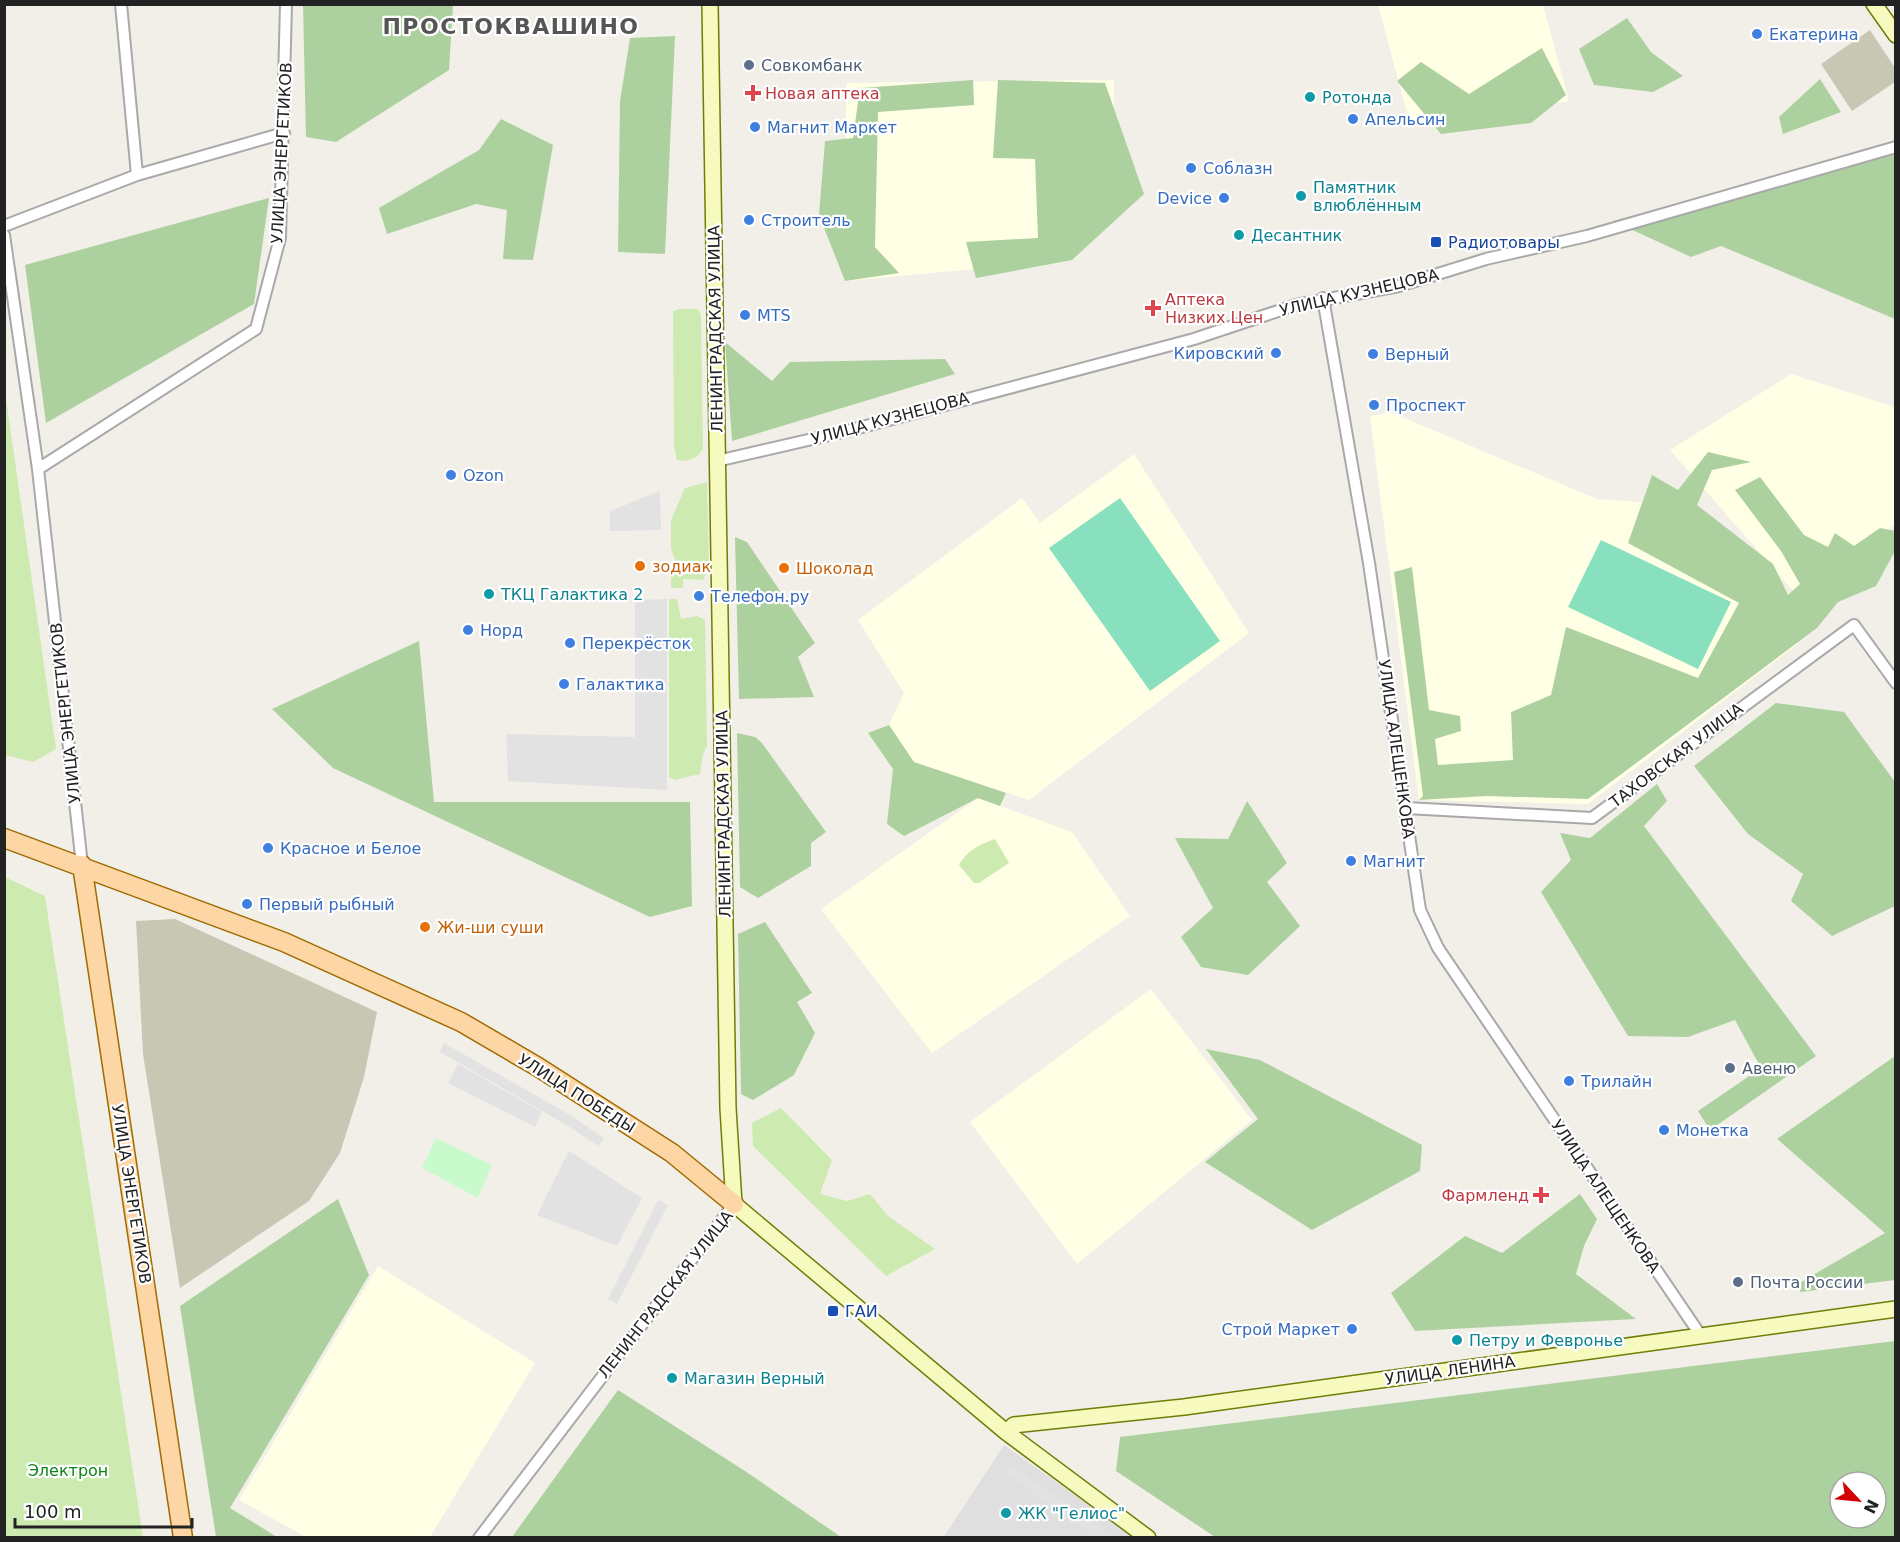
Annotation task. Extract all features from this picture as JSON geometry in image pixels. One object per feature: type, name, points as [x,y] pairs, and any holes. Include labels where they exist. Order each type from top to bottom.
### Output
[{"type":"main road","name":"ЛЕНИНГРАДСКАЯ УЛИЦА","points":[[710,4],[728,1108],[734,1204]]},
{"type":"main road","points":[[1874,4],[1896,35]]},
{"type":"main road","name":"УЛИЦА ПОБЕДЫ","points":[[4,838],[82,865],[284,942],[461,1022],[672,1153],[1006,1432],[1148,1538]]},
{"type":"main road","name":"УЛИЦА ЭНЕРГЕТИКОВ","points":[[82,865],[183,1538]]},
{"type":"main road","name":"УЛИЦА ЛЕНИНА","points":[[1006,1432],[1014,1425],[1184,1407],[1896,1309]]},
{"type":"street","points":[[122,4],[137,175]]},
{"type":"street","name":"УЛИЦА ЭНЕРГЕТИКОВ","points":[[82,865],[38,469],[256,329],[280,238],[286,4]]},
{"type":"street","points":[[4,226],[137,175],[284,133]]},
{"type":"street","name":"УЛИЦА КУЗНЕЦОВА","points":[[717,461],[847,431],[1194,339],[1323,298],[1399,286],[1486,259],[1587,236],[1896,147]]},
{"type":"street","points":[[4,235],[38,469]]},
{"type":"street","name":"УЛИЦА АЛЕЩЕНКОВА","points":[[1323,298],[1369,563],[1420,910],[1438,948],[1701,1336]]},
{"type":"street","name":"ТАХОВСКАЯ УЛИЦА","points":[[1406,808],[1592,818],[1762,690],[1854,625],[1896,683]]},
{"type":"street","name":"ЛЕНИНГРАДСКАЯ УЛИЦА","points":[[479,1538],[734,1204]]},
{"type":"shaded area","points":[[1378,5],[1543,5],[1569,101],[1430,124],[1409,120]]},
{"type":"shaded area","points":[[1870,30],[1895,68],[1895,82],[1852,111],[1821,64]]},
{"type":"shaded area","points":[[1114,80],[1113,210],[1072,260],[845,281],[846,83]]},
{"type":"shaded area","points":[[1791,374],[1895,407],[1895,525],[1795,593],[1670,450]]},
{"type":"shaded area","points":[[1390,412],[1597,499],[1655,503],[1799,643],[1588,804],[1419,800],[1370,416]]},
{"type":"shaded area","points":[[1134,454],[1249,633],[1029,800],[913,762],[889,725],[904,693],[858,620],[1022,498],[1040,523]]},
{"type":"shaded area","points":[[660,491],[661,530],[610,531],[610,511]]},
{"type":"shaded area","name":"Галактика","points":[[667,599],[667,790],[508,781],[506,734],[635,737],[635,600]]},
{"type":"shaded area","points":[[978,798],[1072,832],[1130,916],[932,1053],[821,909]]},
{"type":"shaded area","points":[[175,919],[377,1012],[364,1077],[340,1153],[309,1201],[180,1288],[143,1054],[136,921]]},
{"type":"shaded area","points":[[1151,989],[1252,1120],[1077,1264],[970,1122]]},
{"type":"shaded area","points":[[444,1043],[570,1115],[604,1138],[598,1146],[565,1124],[440,1052]]},
{"type":"shaded area","points":[[458,1064],[542,1112],[535,1127],[448,1083]]},
{"type":"shaded area","points":[[569,1151],[642,1198],[617,1246],[537,1215]]},
{"type":"shaded area","points":[[658,1200],[668,1205],[617,1304],[608,1299]]},
{"type":"shaded area","points":[[378,1266],[535,1363],[430,1537],[306,1537],[239,1500]]},
{"type":"shaded area","points":[[1004,1445],[1134,1537],[943,1538]]},
{"type":"shaded area","points":[[1012,1465],[1113,1537],[1095,1537],[1006,1474]]},
{"type":"green space","points":[[303,5],[453,5],[449,70],[336,142],[306,137]]},
{"type":"green space","points":[[1627,18],[1651,52],[1683,76],[1653,92],[1594,85],[1579,49]]},
{"type":"green space","points":[[675,36],[665,254],[618,252],[620,101],[630,38]]},
{"type":"green space","points":[[1542,48],[1566,95],[1531,123],[1441,134],[1397,81],[1421,62],[1469,94]]},
{"type":"green space","points":[[1820,79],[1841,112],[1783,134],[1779,117]]},
{"type":"green space","points":[[973,80],[974,105],[878,112],[875,247],[899,273],[845,281],[819,215],[825,141],[853,138],[860,88]]},
{"type":"green space","points":[[998,80],[1105,83],[1144,194],[1072,260],[976,278],[966,242],[1038,238],[1035,159],[993,158]]},
{"type":"green space","points":[[501,119],[553,145],[533,260],[503,259],[507,210],[476,204],[387,234],[379,208],[479,150]]},
{"type":"green space","points":[[1895,145],[1895,319],[1721,246],[1691,257],[1613,221]]},
{"type":"green space","points":[[269,198],[254,304],[46,423],[25,265]]},
{"type":"green space","points":[[698,309],[701,315],[703,449],[692,459],[685,461],[677,460],[674,447],[673,311]]},
{"type":"green space","points":[[725,342],[772,381],[790,362],[945,359],[955,374],[732,441]]},
{"type":"green space","points":[[4,384],[56,749],[33,762],[5,755]]},
{"type":"green space","points":[[1708,452],[1751,462],[1712,470],[1697,505],[1773,564],[1788,595],[1800,584],[1781,551],[1735,490],[1760,477],[1804,535],[1828,547],[1835,533],[1854,546],[1880,528],[1895,531],[1895,551],[1876,586],[1838,602],[1817,628],[1588,799],[1487,796],[1419,800],[1423,796],[1394,572],[1412,567],[1429,710],[1460,716],[1461,731],[1435,739],[1438,765],[1513,760],[1511,712],[1551,695],[1566,627],[1698,678],[1739,603],[1628,543],[1652,475],[1678,490]]},
{"type":"green space","points":[[707,482],[709,567],[703,580],[683,579],[683,588],[671,588],[671,572],[676,562],[671,549],[671,520],[685,488]]},
{"type":"green space","points":[[1120,498],[1220,641],[1150,691],[1049,548]]},
{"type":"green space","points":[[735,537],[747,542],[815,643],[798,657],[814,697],[739,699]]},
{"type":"green space","points":[[1601,540],[1731,602],[1698,669],[1568,607]]},
{"type":"green space","points":[[669,599],[677,599],[681,619],[697,616],[705,620],[707,746],[703,754],[700,774],[675,780],[669,777]]},
{"type":"green space","points":[[419,641],[434,802],[690,802],[692,906],[650,917],[333,768],[272,709]]},
{"type":"green space","points":[[1776,703],[1844,712],[1895,782],[1895,906],[1832,936],[1791,901],[1803,874],[1748,834],[1694,766]]},
{"type":"green space","points":[[889,725],[914,762],[1006,793],[1000,806],[978,798],[904,836],[887,824],[893,769],[868,733]]},
{"type":"green space","points":[[737,733],[755,737],[762,743],[826,832],[811,843],[811,866],[758,898],[740,887]]},
{"type":"green space","points":[[1657,784],[1667,801],[1644,826],[1816,1056],[1710,1130],[1698,1111],[1761,1068],[1735,1020],[1688,1037],[1628,1036],[1541,892],[1571,860],[1560,833],[1590,838]]},
{"type":"green space","points":[[1247,801],[1287,863],[1267,882],[1300,926],[1248,975],[1201,967],[1181,937],[1213,908],[1175,838],[1228,839]]},
{"type":"green space","points":[[995,839],[1009,863],[979,883],[974,883],[959,865],[970,852]]},
{"type":"green space","name":"Электрон","points":[[5,877],[45,896],[143,1537],[5,1537]]},
{"type":"green space","points":[[765,922],[812,993],[797,1002],[815,1033],[794,1075],[753,1100],[741,1094],[738,934]]},
{"type":"green space","points":[[1206,1049],[1260,1060],[1422,1145],[1420,1171],[1312,1230],[1205,1162],[1258,1119]]},
{"type":"green space","points":[[1895,1056],[1895,1280],[1801,1292],[1796,1285],[1885,1233],[1777,1139]]},
{"type":"green space","points":[[781,1108],[832,1160],[820,1194],[847,1201],[870,1194],[888,1216],[935,1249],[886,1276],[753,1146],[752,1123]]},
{"type":"green space","points":[[436,1138],[492,1165],[478,1198],[422,1168]]},
{"type":"green space","points":[[1580,1194],[1597,1219],[1584,1246],[1576,1274],[1636,1319],[1415,1331],[1391,1293],[1465,1236],[1502,1253]]},
{"type":"green space","points":[[338,1199],[369,1275],[230,1508],[277,1537],[216,1537],[180,1306]]},
{"type":"green space","points":[[1895,1341],[1895,1537],[1215,1537],[1116,1471],[1120,1437]]},
{"type":"green space","points":[[618,1390],[745,1471],[841,1537],[512,1537]]},
{"type":"place","name":"Екатерина","points":[[1757,34]]},
{"type":"place","name":"Совкомбанк","points":[[749,65]]},
{"type":"place","name":"Новая аптека","points":[[753,93]]},
{"type":"place","name":"Ротонда","points":[[1310,97]]},
{"type":"place","name":"Апельсин","points":[[1353,119]]},
{"type":"place","name":"Магнит Маркет","points":[[755,127]]},
{"type":"place","name":"Соблазн","points":[[1191,168]]},
{"type":"place","name":"Памятник влюблённым","points":[[1301,196]]},
{"type":"place","name":"Device","points":[[1224,198]]},
{"type":"place","name":"Строитель","points":[[749,220]]},
{"type":"place","name":"Десантник","points":[[1239,235]]},
{"type":"place","name":"Радиотовары","points":[[1436,242]]},
{"type":"place","name":"Аптека Низких Цен","points":[[1153,308]]},
{"type":"place","name":"MTS","points":[[745,315]]},
{"type":"place","name":"Кировский","points":[[1276,353]]},
{"type":"place","name":"Верный","points":[[1373,354]]},
{"type":"place","name":"Проспект","points":[[1374,405]]},
{"type":"place","name":"Ozon","points":[[451,475]]},
{"type":"place","name":"зодиак","points":[[640,566]]},
{"type":"place","name":"Шоколад","points":[[784,568]]},
{"type":"place","name":"ТКЦ Галактика 2","points":[[489,594]]},
{"type":"place","name":"Телефон.ру","points":[[699,596]]},
{"type":"place","name":"Норд","points":[[468,630]]},
{"type":"place","name":"Перекрёсток","points":[[570,643]]},
{"type":"place","name":"Галактика","points":[[564,684]]},
{"type":"place","name":"Красное и Белое","points":[[268,848]]},
{"type":"place","name":"Магнит","points":[[1351,861]]},
{"type":"place","name":"Первый рыбный","points":[[247,904]]},
{"type":"place","name":"Жи-ши суши","points":[[425,927]]},
{"type":"place","name":"Авеню","points":[[1730,1068]]},
{"type":"place","name":"Трилайн","points":[[1569,1081]]},
{"type":"place","name":"Монетка","points":[[1664,1130]]},
{"type":"place","name":"Фармленд","points":[[1541,1195]]},
{"type":"place","name":"Почта России","points":[[1738,1282]]},
{"type":"place","name":"ГАИ","points":[[833,1311]]},
{"type":"place","name":"Строй Маркет","points":[[1352,1329]]},
{"type":"place","name":"Петру и Февронье","points":[[1457,1340]]},
{"type":"place","name":"Магазин Верный","points":[[672,1378]]},
{"type":"place","name":"ЖК \"Гелиос\"","points":[[1006,1513]]},
{"type":"district","name":"ПРОСТОКВАШИНО","points":[[511,26]]}]
